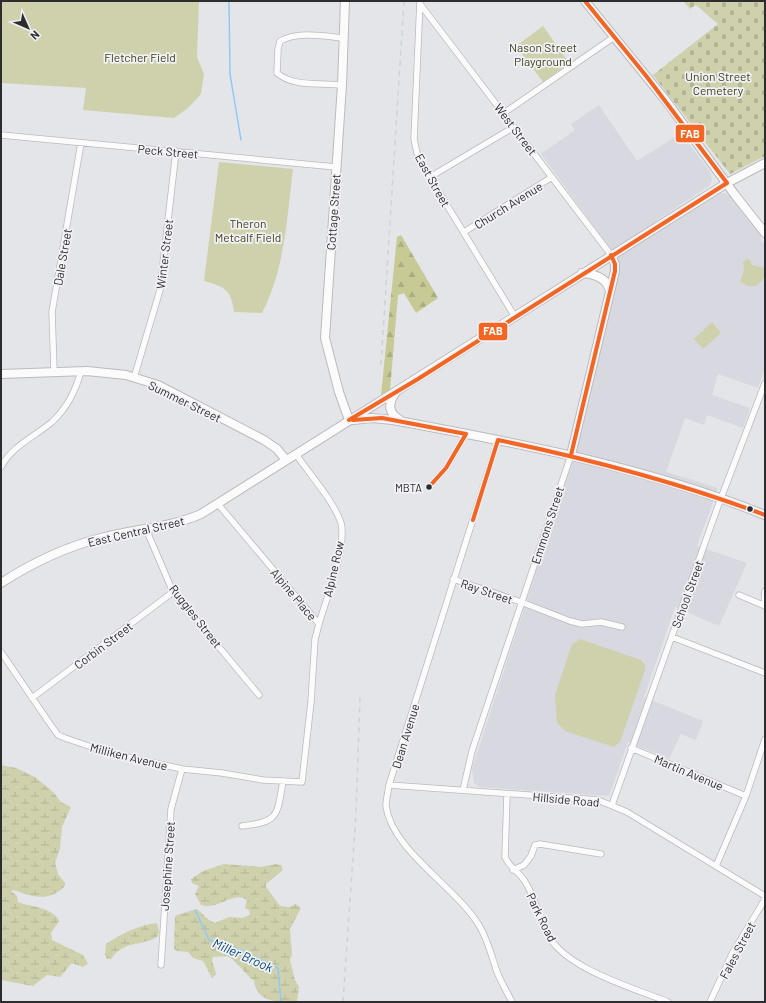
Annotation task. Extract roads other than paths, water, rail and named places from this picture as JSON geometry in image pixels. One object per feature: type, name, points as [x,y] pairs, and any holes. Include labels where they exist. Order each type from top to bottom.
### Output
[{"type":"main road","name":"Cottage Street","points":[[345,1],[342,84],[325,338],[338,387],[349,420]]},
{"type":"main road","points":[[584,1],[667,102],[765,233]]},
{"type":"main road","name":"East Central Street","points":[[1,583],[20,571],[62,550],[100,538],[187,520],[218,504],[349,420],[396,393],[582,273],[727,183],[765,163]]},
{"type":"main road","name":"Emmons Street","points":[[571,455],[615,267],[611,255]]},
{"type":"main road","points":[[582,273],[592,274],[603,279],[610,292]]},
{"type":"main road","name":"Summer Street","points":[[1,374],[54,371],[110,372],[134,378],[158,386],[264,440],[276,449],[286,460]]},
{"type":"main road","points":[[396,393],[390,403],[391,411],[394,417],[404,422]]},
{"type":"main road","points":[[349,420],[375,418],[404,422],[571,455],[721,498],[765,515]]},
{"type":"street","name":"West Street","points":[[420,2],[611,255]]},
{"type":"street","name":"East Street","points":[[420,2],[414,139],[418,153],[430,177],[515,316]]},
{"type":"street","points":[[342,84],[300,83],[285,80],[277,73],[278,49],[280,41],[289,36],[297,35],[344,38]]},
{"type":"street","points":[[504,113],[614,37]]},
{"type":"street","points":[[430,177],[514,127]]},
{"type":"street","name":"Peck Street","points":[[1,135],[336,167]]},
{"type":"street","name":"Dale Street","points":[[54,371],[52,312],[81,143]]},
{"type":"street","name":"Winter Street","points":[[134,378],[160,290],[176,151]]},
{"type":"street","name":"Church Avenue","points":[[464,232],[552,178]]},
{"type":"street","points":[[1,467],[8,456],[20,445],[59,414],[77,386],[81,372]]},
{"type":"street","name":"School Street","points":[[612,805],[721,498],[765,383]]},
{"type":"street","points":[[429,487],[446,468],[466,434]]},
{"type":"street","name":"Dean Avenue","points":[[498,440],[389,785],[386,804],[391,824],[407,848],[470,912],[480,927],[490,947],[497,973],[512,1002]]},
{"type":"street","name":"Alpine Row","points":[[296,454],[328,499],[341,525],[341,543],[319,624]]},
{"type":"street","name":"Emmons Street","points":[[463,790],[472,751],[571,455]]},
{"type":"street","name":"Alpine Place","points":[[218,504],[319,624],[315,639],[311,702],[302,782]]},
{"type":"street","name":"Ruggles Street","points":[[146,529],[173,592],[259,695]]},
{"type":"street","name":"Ray Street","points":[[453,580],[521,602],[570,621],[582,624],[601,622],[622,627]]},
{"type":"street","points":[[739,595],[765,606],[765,591]]},
{"type":"street","name":"Corbin Street","points":[[32,698],[173,592]]},
{"type":"street","points":[[672,636],[765,673]]},
{"type":"street","name":"Milliken Avenue","points":[[1,652],[58,735],[109,753],[182,769],[222,773],[263,780],[302,782]]},
{"type":"street","points":[[716,866],[746,796],[765,739]]},
{"type":"street","name":"Martin Avenue","points":[[631,748],[746,796]]},
{"type":"street","name":"Josephine Street","points":[[161,965],[171,809],[182,769]]},
{"type":"street","points":[[242,826],[263,824],[272,819],[278,809],[283,781]]},
{"type":"street","name":"Hillside Road","points":[[389,785],[598,800],[627,812],[765,896]]},
{"type":"street","name":"Park Road","points":[[507,794],[504,851],[509,866],[524,880],[549,936],[557,948],[579,965],[668,1002]]},
{"type":"street","points":[[513,870],[524,864],[531,856],[535,845],[540,844],[601,854]]},
{"type":"street","name":"Fales Street","points":[[710,1002],[732,954],[765,899]]},
{"type":"waterway","points":[[229,1],[230,74],[241,140]]},
{"type":"waterway","name":"Miller Brook","points":[[195,910],[209,940],[240,950],[278,968],[281,1002]]},
{"type":"railway","points":[[381,365],[404,1]]},
{"type":"railway","points":[[343,1002],[356,814],[360,697]]},
{"type":"place","name":"MBTA","points":[[429,487]]},
{"type":"park label","name":"Nason Street Playground","points":[[543,54]]},
{"type":"park label","name":"Fletcher Field","points":[[140,57]]},
{"type":"park label","name":"Union Street Cemetery","points":[[718,83]]},
{"type":"park label","name":"Theron Metcalf Field","points":[[248,230]]}]
